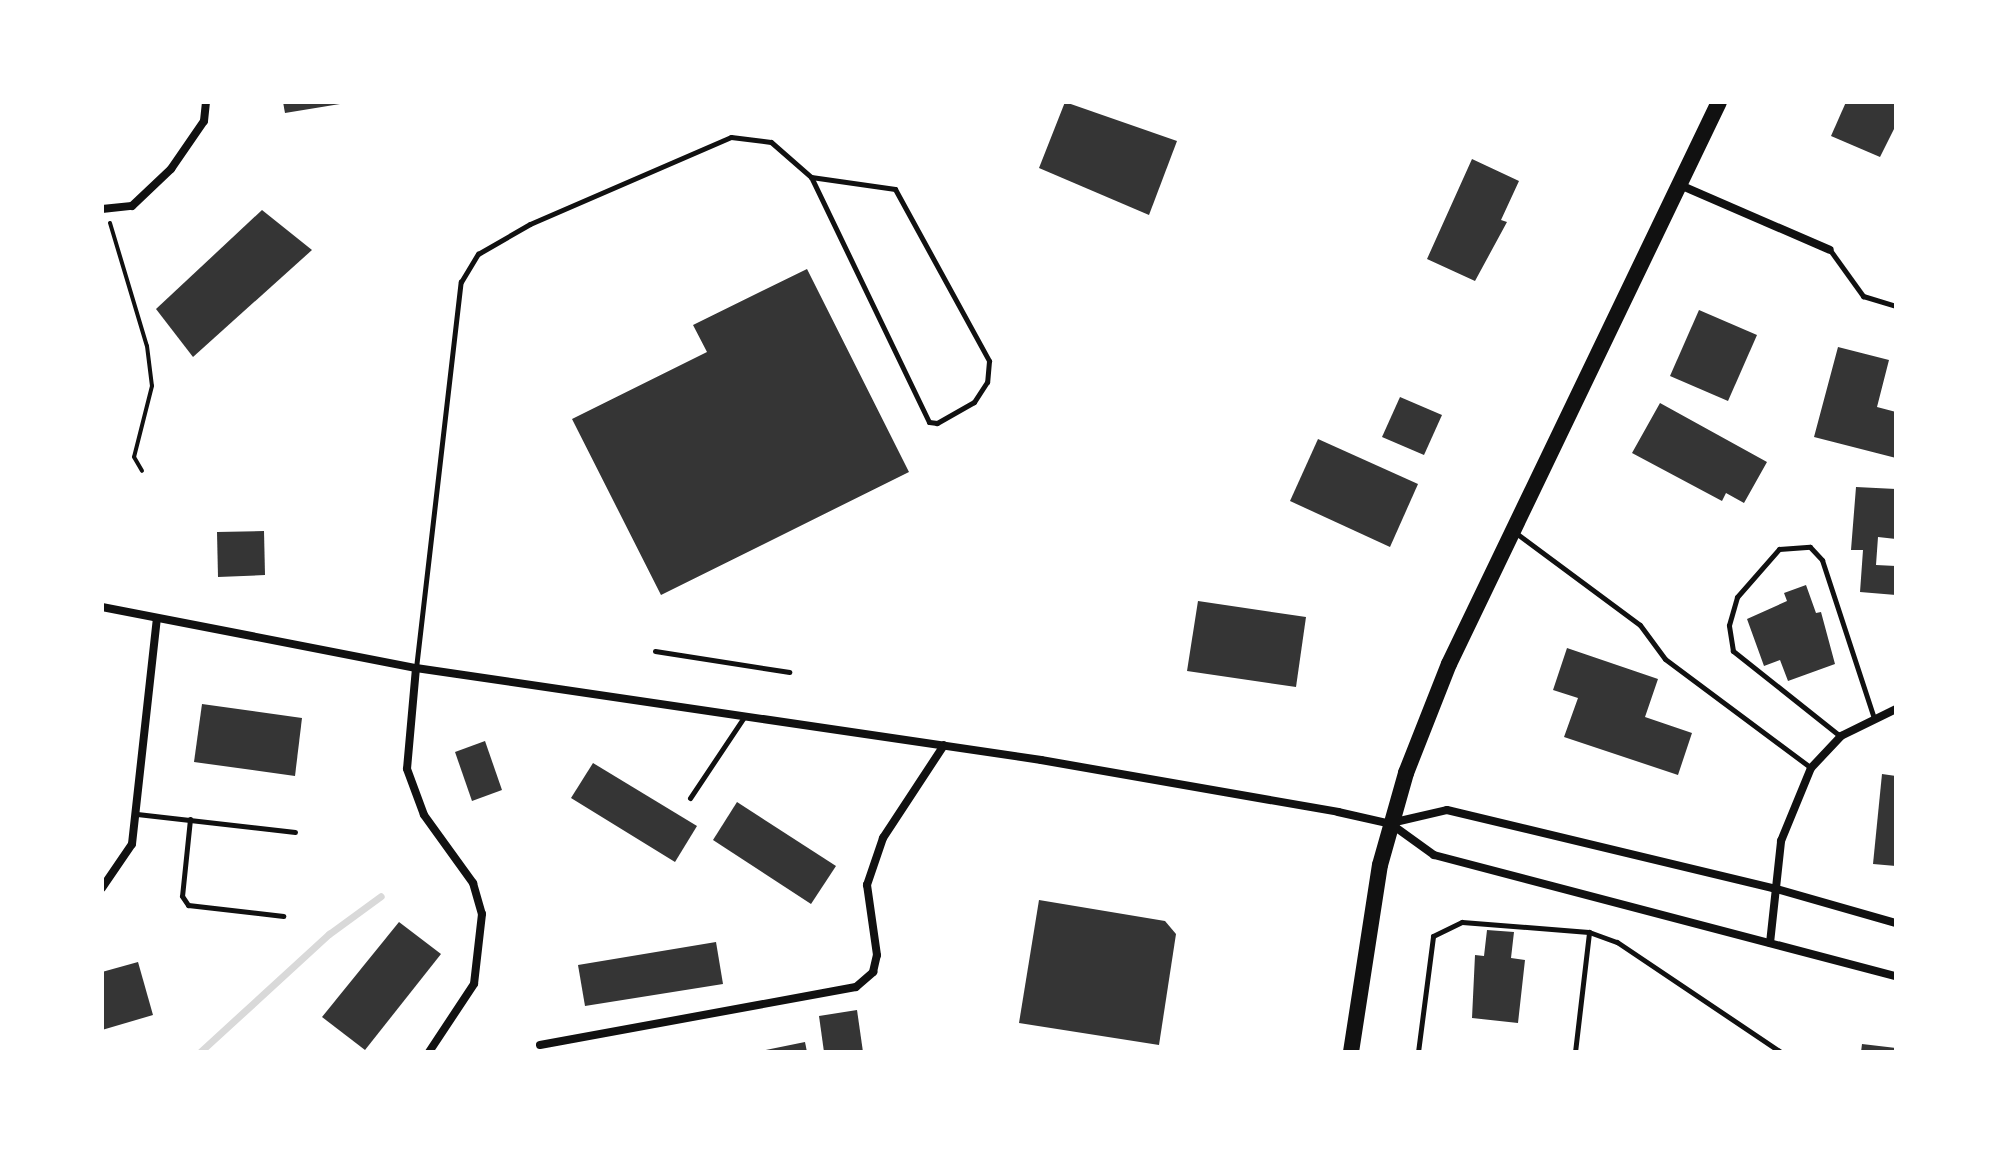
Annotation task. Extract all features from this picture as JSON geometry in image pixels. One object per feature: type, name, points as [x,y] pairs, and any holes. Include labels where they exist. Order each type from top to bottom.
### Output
[{"type":"main road","points":[[1351,1052],[1367,936],[1391,824],[1449,664],[1516,533],[1719,102]]},
{"type":"street","points":[[105,209],[132,206],[171,169],[204,121],[206,102]]},
{"type":"street","points":[[1680,185],[1830,250]]},
{"type":"street","points":[[102,607],[416,668],[944,745],[1391,824],[1447,810],[1773,888],[1896,923]]},
{"type":"street","points":[[102,888],[124,861],[137,814],[157,619]]},
{"type":"street","points":[[416,668],[407,769],[424,815],[473,883],[482,914],[474,984],[429,1052]]},
{"type":"street","points":[[1770,943],[1773,888],[1781,841],[1811,768],[1841,736],[1896,709]]},
{"type":"street","points":[[540,1045],[856,987],[873,972],[877,955],[867,885],[883,838],[944,745]]},
{"type":"street","points":[[1391,824],[1434,855],[1896,976]]},
{"type":"lane","points":[[416,668],[461,282],[478,254],[530,224],[731,137],[771,142],[811,177],[929,422],[937,423],[974,402],[987,382],[989,361],[895,189],[811,177]]},
{"type":"lane","points":[[1830,250],[1863,296],[1896,306]]},
{"type":"lane","points":[[1516,533],[1640,625],[1665,659],[1811,768]]},
{"type":"lane","points":[[1841,736],[1733,651],[1729,625],[1737,597],[1779,549],[1810,547],[1822,560],[1874,718]]},
{"type":"lane","points":[[655,651],[789,672]]},
{"type":"lane","points":[[690,798],[745,716]]},
{"type":"lane","points":[[137,814],[295,832]]},
{"type":"lane","points":[[190,819],[182,896],[188,905],[283,916]]},
{"type":"lane","points":[[1418,1052],[1428,951],[1433,936],[1444,927],[1462,922],[1589,932],[1617,942],[1781,1052]]},
{"type":"lane","points":[[1575,1052],[1589,932]]},
{"type":"path","points":[[105,209],[147,346],[152,386],[134,457],[142,471]]},
{"type":"building","points":[[283,102],[340,102],[340,104],[285,113]]},
{"type":"building","points":[[1065,102],[1177,141],[1149,215],[1039,168]]},
{"type":"building","points":[[1846,102],[1896,102],[1896,125],[1880,157],[1831,136]]},
{"type":"building","points":[[1472,159],[1519,181],[1501,220],[1507,222],[1475,281],[1427,259]]},
{"type":"building","points":[[262,210],[312,250],[193,357],[156,309]]},
{"type":"building","points":[[807,269],[909,472],[661,595],[572,419],[707,352],[693,325]]},
{"type":"building","points":[[1699,310],[1757,335],[1728,401],[1670,376]]},
{"type":"building","points":[[1838,347],[1889,360],[1877,407],[1896,412],[1896,458],[1814,437]]},
{"type":"building","points":[[1400,397],[1442,415],[1424,455],[1382,437]]},
{"type":"building","points":[[1660,403],[1767,462],[1744,503],[1726,493],[1722,501],[1632,453]]},
{"type":"building","points":[[1318,439],[1418,484],[1390,547],[1290,501]]},
{"type":"building","points":[[1856,487],[1896,489],[1896,539],[1878,537],[1876,565],[1896,566],[1896,595],[1860,592],[1863,550],[1851,550]]},
{"type":"building","points":[[264,531],[265,575],[218,577],[217,532]]},
{"type":"building","points":[[1806,585],[1816,613],[1821,612],[1835,664],[1788,681],[1780,660],[1764,666],[1747,619],[1787,601],[1784,593]]},
{"type":"building","points":[[1198,601],[1306,617],[1296,687],[1187,671]]},
{"type":"building","points":[[1567,648],[1658,679],[1645,717],[1692,733],[1678,775],[1564,737],[1578,698],[1553,690]]},
{"type":"building","points":[[202,704],[302,718],[295,776],[194,762]]},
{"type":"building","points":[[485,741],[502,790],[472,801],[455,752]]},
{"type":"building","points":[[593,763],[697,826],[675,862],[571,798]]},
{"type":"building","points":[[1882,774],[1896,776],[1896,866],[1873,864]]},
{"type":"building","points":[[737,802],[836,866],[811,904],[713,840]]},
{"type":"building","points":[[1039,900],[1165,921],[1176,934],[1159,1045],[1019,1023]]},
{"type":"building","points":[[399,922],[441,954],[365,1050],[322,1017]]},
{"type":"building","points":[[1487,930],[1514,932],[1511,958],[1525,960],[1518,1023],[1472,1018],[1475,955],[1484,956]]},
{"type":"building","points":[[716,942],[723,984],[585,1006],[578,965]]},
{"type":"building","points":[[138,962],[153,1015],[102,1030],[102,972]]},
{"type":"building","points":[[857,1010],[863,1052],[824,1052],[819,1016]]},
{"type":"building","points":[[805,1042],[807,1052],[761,1051]]},
{"type":"building","points":[[1862,1044],[1896,1048],[1896,1052],[1861,1052]]},
{"type":"waterway","points":[[200,1052],[329,934],[381,896]]}]
